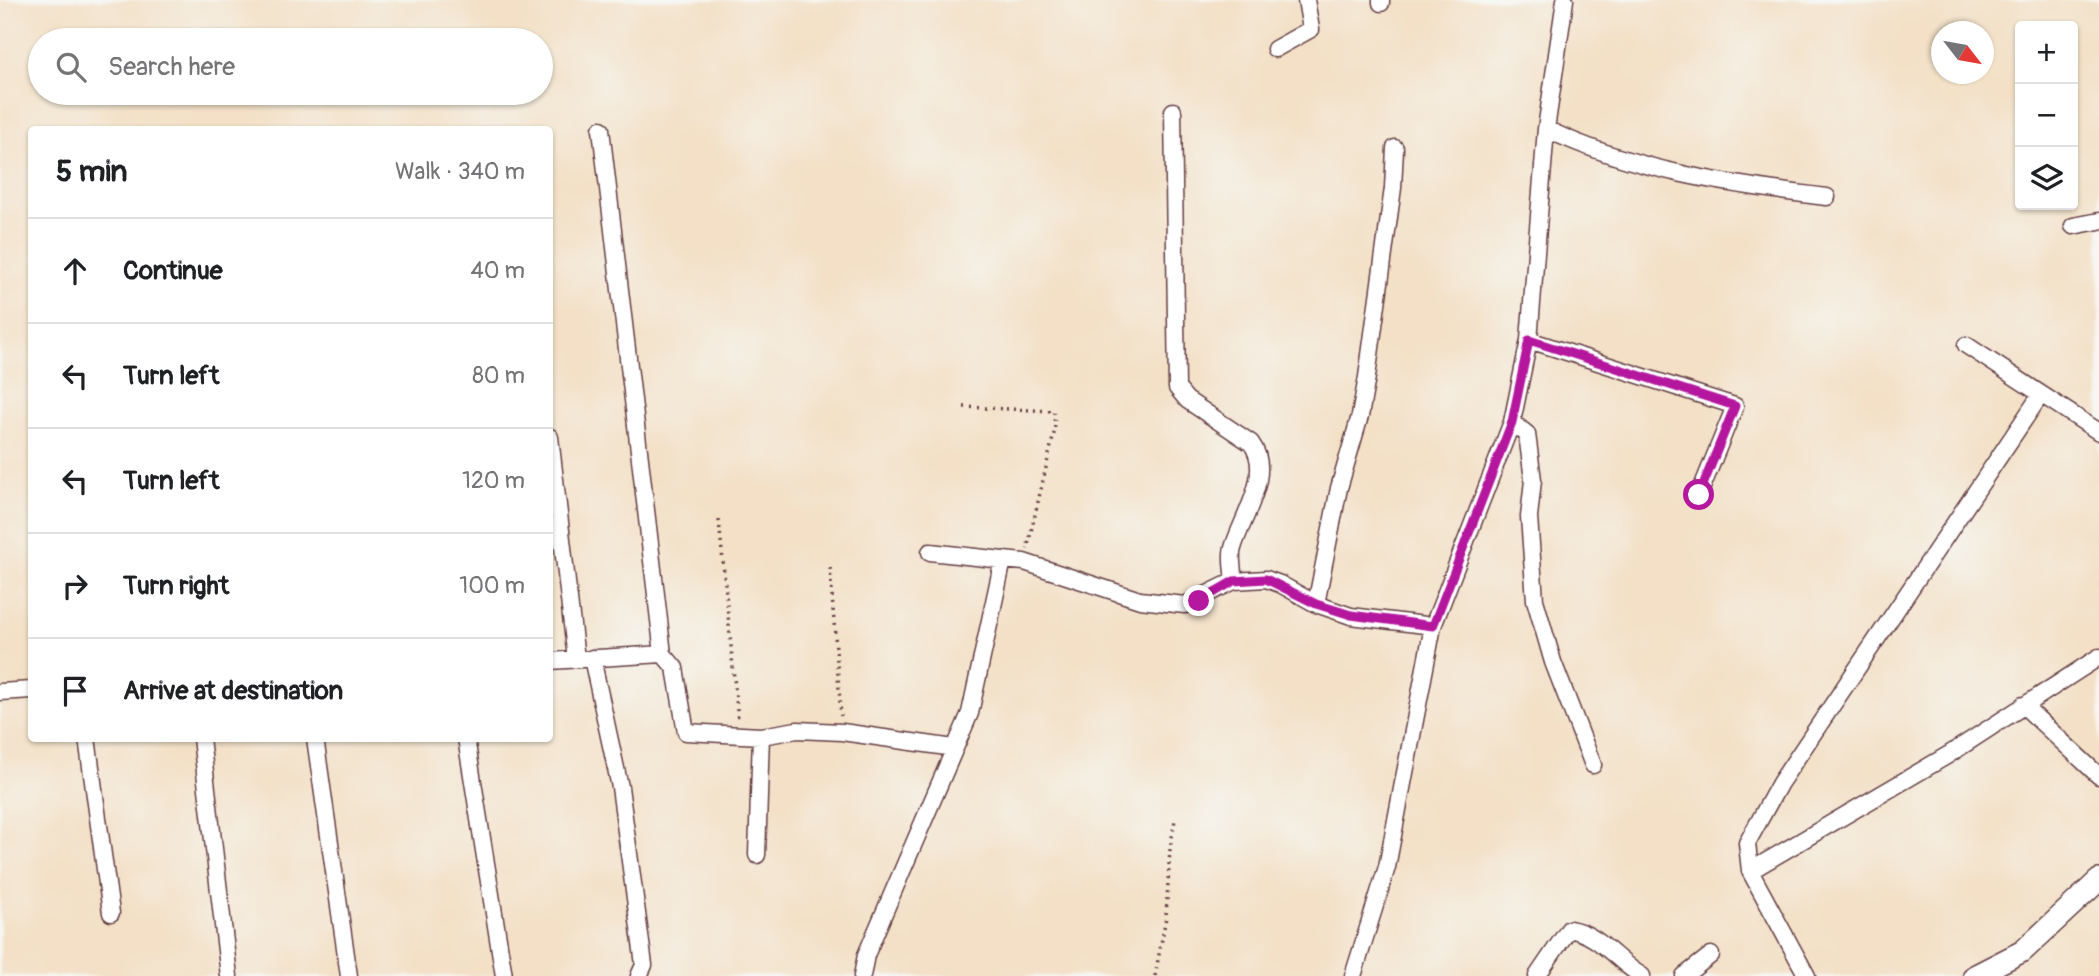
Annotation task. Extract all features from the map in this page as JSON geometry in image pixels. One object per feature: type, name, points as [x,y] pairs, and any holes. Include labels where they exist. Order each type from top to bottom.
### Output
[{"type":"street","points":[[1275,49],[1311,29],[1306,0]]},
{"type":"street","points":[[1353,976],[1387,867],[1433,626],[1512,422],[1529,340],[1546,129],[1565,0]]},
{"type":"street","points":[[1173,111],[1177,388],[1187,400],[1251,443],[1258,452],[1260,464],[1259,479],[1232,551],[1234,581]]},
{"type":"street","points":[[601,129],[663,654],[675,668],[686,732],[740,736],[761,736],[797,730],[842,732],[954,748]]},
{"type":"street","points":[[1546,129],[1574,143],[1673,172],[1827,197]]},
{"type":"street","points":[[1316,604],[1339,488],[1360,416],[1367,377],[1394,188],[1395,149]]},
{"type":"street","points":[[2074,226],[2099,221]]},
{"type":"street","points":[[1529,340],[1735,406],[1699,495]]},
{"type":"street","points":[[1966,345],[2040,396],[2099,432]]},
{"type":"street","points":[[1807,976],[1750,871],[1747,843],[1780,783],[2040,396]]},
{"type":"street","points":[[1512,422],[1527,434],[1532,480],[1529,517],[1535,600],[1553,662],[1593,765]]},
{"type":"street","points":[[553,457],[584,659],[620,787],[644,965],[639,976]]},
{"type":"street","points":[[930,552],[1024,562],[1140,600],[1185,605],[1234,581],[1266,579],[1316,604],[1351,615],[1433,626]]},
{"type":"street","points":[[862,976],[866,955],[970,713],[1003,561]]},
{"type":"street","points":[[553,661],[663,654]]},
{"type":"street","points":[[1750,871],[1948,755],[2099,657]]},
{"type":"street","points":[[0,692],[28,690]]},
{"type":"street","points":[[2023,705],[2099,776]]},
{"type":"street","points":[[757,855],[761,736]]},
{"type":"street","points":[[88,742],[111,913]]},
{"type":"street","points":[[201,742],[229,976]]},
{"type":"street","points":[[316,742],[349,976]]},
{"type":"street","points":[[467,742],[504,976]]},
{"type":"street","points":[[1974,976],[2023,951],[2099,880]]},
{"type":"street","points":[[1537,976],[1569,929],[1581,931],[1598,940],[1642,976]]},
{"type":"street","points":[[1684,976],[1711,955]]},
{"type":"path","points":[[964,407],[1050,408],[1057,418],[1024,562]]},
{"type":"path","points":[[719,520],[740,736]]},
{"type":"path","points":[[830,568],[842,732]]},
{"type":"path","points":[[1154,976],[1166,917],[1170,849],[1175,820]]},
{"type":"route","points":[[1199,601],[1234,581],[1266,579],[1328,609],[1351,615],[1433,626],[1498,464],[1512,422],[1529,340],[1660,380],[1686,393],[1735,406],[1726,434],[1699,495]]}]
